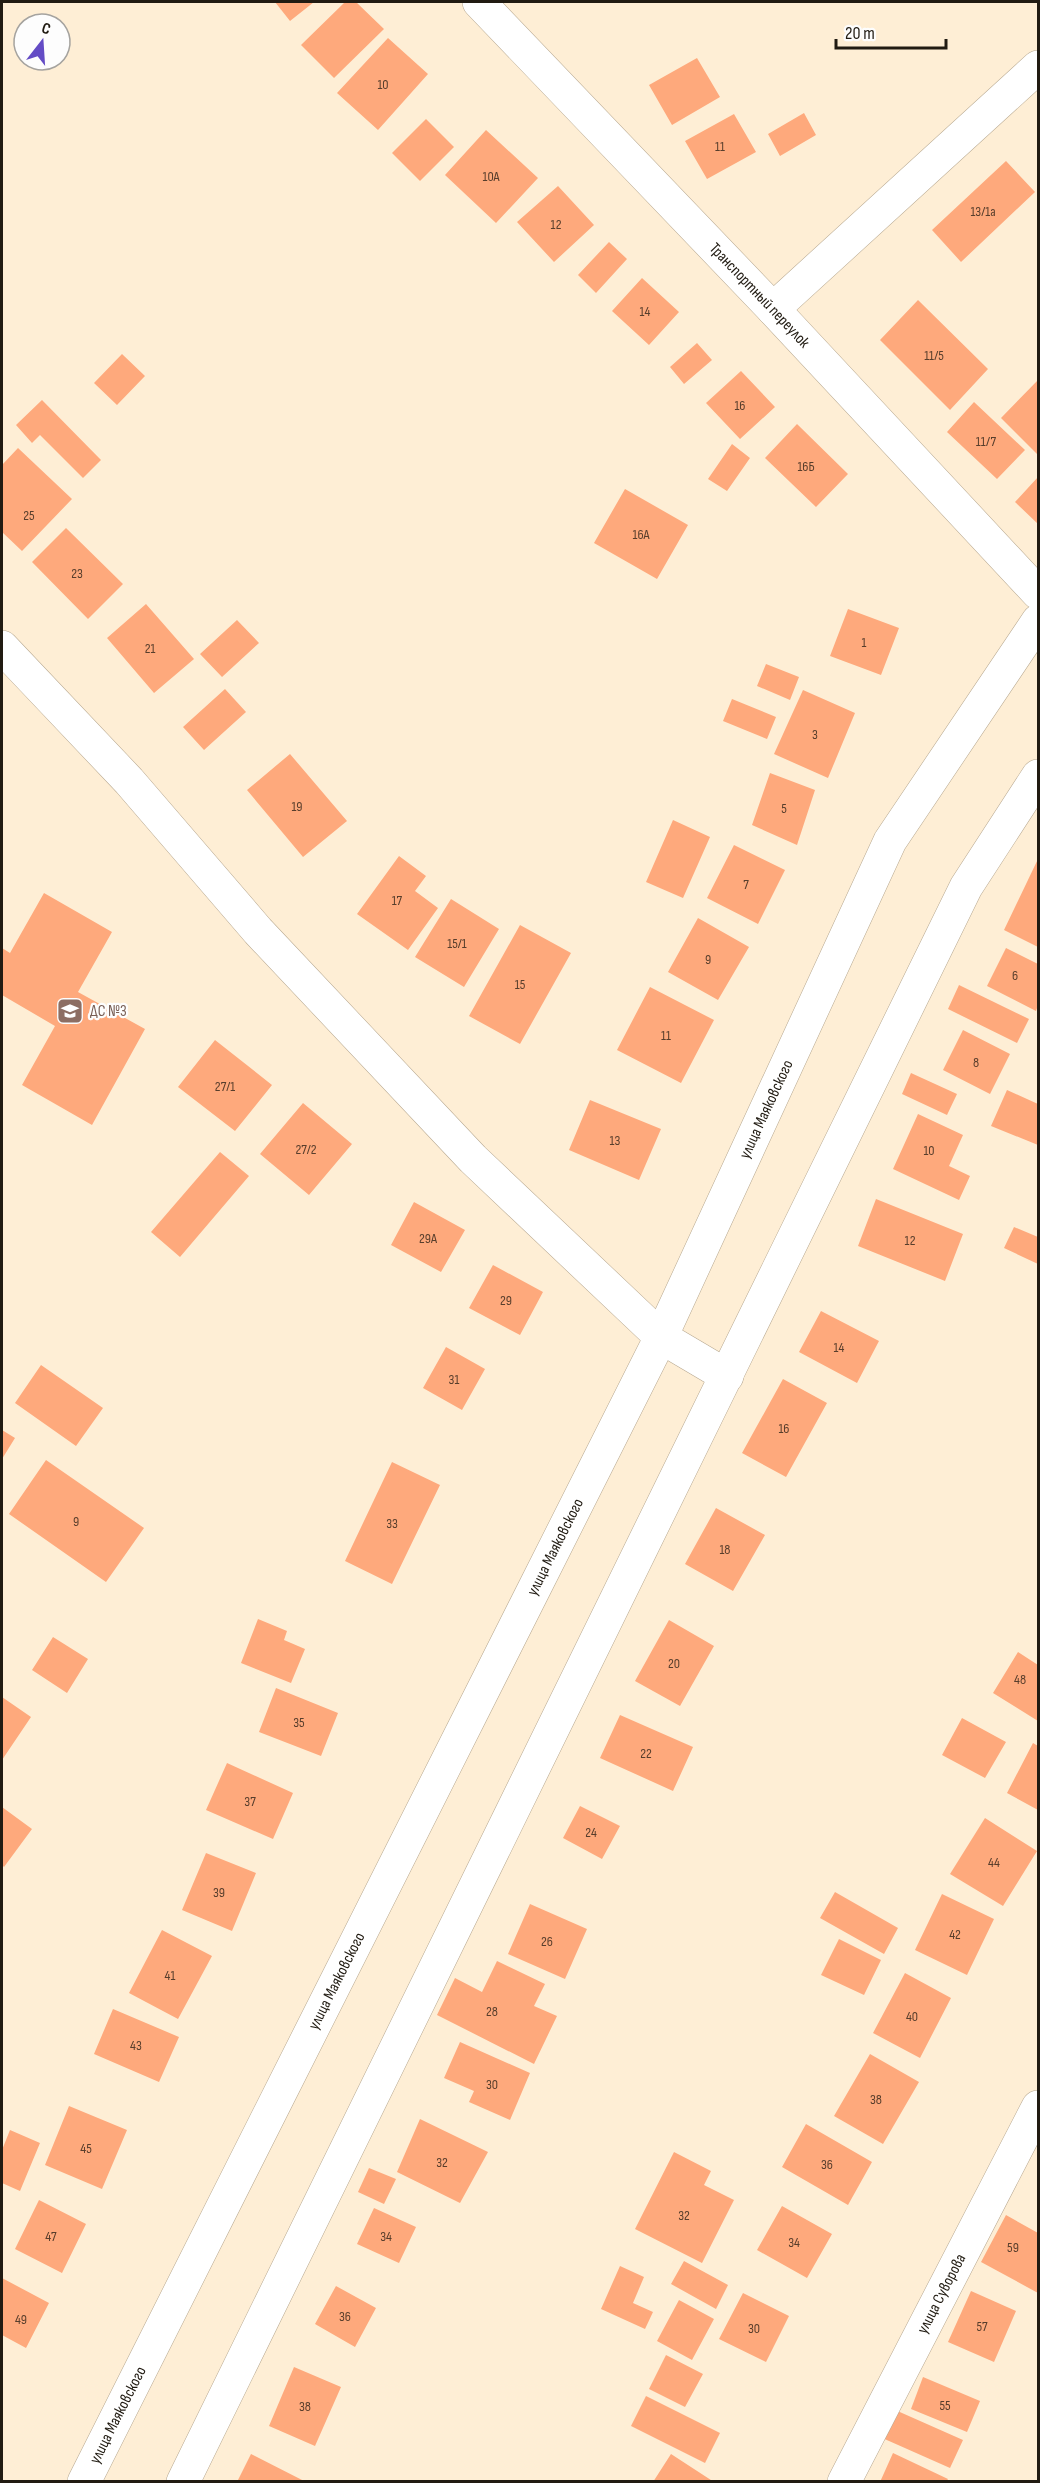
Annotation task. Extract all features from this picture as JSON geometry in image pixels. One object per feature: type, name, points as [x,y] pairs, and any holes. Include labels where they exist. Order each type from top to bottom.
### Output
[{"type":"street","name":"Транспортный переулок","points":[[479,2],[773,309],[1038,593]]},
{"type":"street","points":[[773,309],[1038,67]]},
{"type":"street","name":"улица Маяковского","points":[[84,2481],[661,1337],[890,841],[1038,621]]},
{"type":"street","points":[[2,647],[129,781],[258,931],[473,1159],[661,1337],[728,1376]]},
{"type":"street","points":[[183,2481],[728,1376],[966,887],[1038,776]]},
{"type":"street","name":"улица Суворова","points":[[844,2481],[1038,2107]]},
{"type":"building","points":[[275,2],[314,2],[290,21]]},
{"type":"building","points":[[345,2],[356,2],[384,29],[334,78],[301,45]]},
{"type":"building","points":[[388,38],[428,74],[378,130],[337,93]]},
{"type":"building","points":[[697,58],[720,97],[672,125],[649,85]]},
{"type":"building","points":[[804,113],[816,135],[780,156],[768,134]]},
{"type":"building","points":[[734,114],[756,152],[707,179],[685,141]]},
{"type":"building","points":[[426,119],[454,147],[420,181],[392,153]]},
{"type":"building","points":[[486,130],[538,178],[496,223],[445,175]]},
{"type":"building","points":[[1006,161],[1035,192],[961,262],[932,230]]},
{"type":"building","points":[[558,186],[594,225],[554,262],[517,222]]},
{"type":"building","points":[[609,242],[627,259],[596,293],[578,275]]},
{"type":"building","points":[[642,278],[679,312],[649,345],[612,311]]},
{"type":"building","points":[[918,300],[988,369],[950,410],[880,340]]},
{"type":"building","points":[[697,343],[712,360],[684,384],[670,367]]},
{"type":"building","points":[[122,354],[145,376],[117,405],[94,383]]},
{"type":"building","points":[[741,371],[775,407],[740,439],[706,403]]},
{"type":"building","points":[[1038,380],[1038,455],[1001,418]]},
{"type":"building","points":[[42,400],[101,460],[83,478],[40,435],[32,443],[16,425]]},
{"type":"building","points":[[974,402],[1025,450],[997,479],[947,432]]},
{"type":"building","points":[[797,424],[848,474],[816,507],[765,458]]},
{"type":"building","points":[[732,444],[750,458],[727,491],[708,479]]},
{"type":"building","points":[[18,448],[72,499],[22,551],[2,532],[2,465]]},
{"type":"building","points":[[1038,477],[1038,524],[1015,502]]},
{"type":"building","points":[[625,489],[688,525],[657,579],[594,543]]},
{"type":"building","points":[[66,528],[123,584],[88,619],[32,562]]},
{"type":"building","points":[[146,604],[194,659],[154,693],[107,638]]},
{"type":"building","points":[[848,609],[899,628],[881,675],[830,656]]},
{"type":"building","points":[[237,620],[259,643],[222,677],[200,654]]},
{"type":"building","points":[[766,664],[799,677],[790,700],[757,686]]},
{"type":"building","points":[[225,689],[246,712],[204,750],[183,727]]},
{"type":"building","points":[[803,690],[855,713],[828,778],[774,754]]},
{"type":"building","points":[[732,699],[776,717],[767,739],[723,721]]},
{"type":"building","points":[[290,754],[347,821],[303,857],[247,790]]},
{"type":"building","points":[[770,773],[815,790],[797,845],[752,825]]},
{"type":"building","points":[[673,820],[710,837],[683,898],[646,882]]},
{"type":"building","points":[[734,845],[785,870],[758,924],[707,898]]},
{"type":"building","points":[[399,856],[426,876],[415,891],[438,908],[408,950],[357,914]]},
{"type":"building","points":[[1038,859],[1038,947],[1004,930]]},
{"type":"building","name":"ДС №3","points":[[44,893],[112,932],[78,992],[145,1029],[92,1125],[22,1085],[55,1026],[2,995],[2,948],[10,953]]},
{"type":"building","points":[[451,899],[499,929],[464,987],[415,957]]},
{"type":"building","points":[[698,918],[749,947],[718,1000],[668,972]]},
{"type":"building","points":[[520,925],[571,953],[520,1044],[469,1016]]},
{"type":"building","points":[[1006,948],[1038,964],[1036,1011],[987,986]]},
{"type":"building","points":[[959,985],[1029,1019],[1017,1043],[948,1009]]},
{"type":"building","points":[[650,987],[714,1020],[681,1083],[617,1050]]},
{"type":"building","points":[[963,1030],[1010,1054],[990,1094],[943,1070]]},
{"type":"building","points":[[215,1040],[272,1085],[235,1131],[178,1087]]},
{"type":"building","points":[[911,1073],[957,1094],[947,1115],[902,1094]]},
{"type":"building","points":[[1007,1090],[1038,1104],[1038,1145],[991,1126]]},
{"type":"building","points":[[590,1100],[661,1129],[639,1180],[569,1150]]},
{"type":"building","points":[[303,1103],[352,1144],[309,1195],[260,1154]]},
{"type":"building","points":[[918,1114],[963,1135],[949,1166],[970,1176],[959,1200],[893,1169]]},
{"type":"building","points":[[220,1152],[249,1176],[180,1257],[151,1232]]},
{"type":"building","points":[[876,1199],[963,1234],[945,1281],[858,1246]]},
{"type":"building","points":[[414,1202],[465,1230],[441,1272],[391,1245]]},
{"type":"building","points":[[1014,1227],[1038,1237],[1038,1264],[1004,1248]]},
{"type":"building","points":[[493,1265],[543,1292],[520,1335],[469,1308]]},
{"type":"building","points":[[821,1311],[879,1341],[857,1383],[799,1352]]},
{"type":"building","points":[[446,1347],[485,1369],[462,1410],[423,1388]]},
{"type":"building","points":[[41,1365],[103,1408],[76,1446],[15,1403]]},
{"type":"building","points":[[783,1379],[827,1403],[786,1477],[742,1453]]},
{"type":"building","points":[[2,1430],[15,1438],[2,1459]]},
{"type":"building","points":[[46,1460],[144,1528],[106,1582],[9,1514]]},
{"type":"building","points":[[392,1462],[440,1485],[392,1584],[345,1561]]},
{"type":"building","points":[[716,1508],[765,1535],[733,1591],[685,1564]]},
{"type":"building","points":[[258,1619],[287,1631],[284,1640],[305,1649],[291,1683],[241,1663]]},
{"type":"building","points":[[669,1620],[714,1646],[680,1706],[635,1681]]},
{"type":"building","points":[[53,1637],[88,1659],[67,1693],[32,1670]]},
{"type":"building","points":[[1018,1652],[1038,1665],[1038,1721],[993,1693]]},
{"type":"building","points":[[276,1688],[338,1713],[321,1756],[259,1732]]},
{"type":"building","points":[[2,1697],[31,1717],[2,1760]]},
{"type":"building","points":[[620,1715],[693,1747],[673,1791],[600,1758]]},
{"type":"building","points":[[962,1718],[1006,1742],[985,1778],[942,1755]]},
{"type":"building","points":[[1033,1743],[1038,1746],[1038,1810],[1007,1793]]},
{"type":"building","points":[[227,1763],[293,1793],[273,1839],[206,1810]]},
{"type":"building","points":[[580,1806],[620,1826],[602,1859],[563,1838]]},
{"type":"building","points":[[2,1807],[32,1829],[4,1867],[2,1865]]},
{"type":"building","points":[[985,1818],[1037,1851],[1003,1906],[950,1874]]},
{"type":"building","points":[[206,1853],[256,1873],[232,1931],[182,1910]]},
{"type":"building","points":[[835,1892],[898,1928],[884,1954],[820,1918]]},
{"type":"building","points":[[942,1894],[994,1919],[967,1975],[915,1950]]},
{"type":"building","points":[[530,1904],[587,1929],[565,1979],[508,1954]]},
{"type":"building","points":[[162,1930],[212,1956],[178,2019],[129,1993]]},
{"type":"building","points":[[839,1939],[881,1960],[864,1995],[821,1975]]},
{"type":"building","points":[[497,1961],[545,1984],[534,2006],[557,2016],[534,2064],[437,2015],[455,1978],[482,1992]]},
{"type":"building","points":[[905,1973],[951,1998],[920,2058],[873,2033]]},
{"type":"building","points":[[113,2009],[179,2037],[159,2082],[94,2054]]},
{"type":"building","points":[[460,2042],[530,2073],[510,2120],[469,2102],[474,2091],[444,2078]]},
{"type":"building","points":[[870,2054],[919,2082],[883,2144],[834,2116]]},
{"type":"building","points":[[69,2106],[127,2130],[102,2189],[45,2165]]},
{"type":"building","points":[[420,2119],[488,2152],[460,2203],[397,2172]]},
{"type":"building","points":[[806,2124],[872,2162],[848,2205],[782,2167]]},
{"type":"building","points":[[10,2130],[40,2143],[20,2191],[2,2183],[2,2150]]},
{"type":"building","points":[[674,2152],[711,2171],[704,2185],[734,2200],[702,2263],[635,2229]]},
{"type":"building","points":[[369,2168],[396,2179],[384,2204],[358,2192]]},
{"type":"building","points":[[39,2200],[86,2224],[62,2273],[15,2249]]},
{"type":"building","points":[[782,2206],[832,2234],[807,2278],[757,2250]]},
{"type":"building","points":[[374,2208],[416,2227],[399,2263],[357,2244]]},
{"type":"building","points":[[1006,2215],[1038,2233],[1038,2293],[981,2262]]},
{"type":"building","points":[[684,2261],[728,2285],[716,2309],[671,2284]]},
{"type":"building","points":[[620,2266],[644,2277],[633,2303],[653,2312],[645,2329],[601,2309]]},
{"type":"building","points":[[2,2278],[49,2303],[26,2348],[2,2335]]},
{"type":"building","points":[[336,2286],[376,2308],[355,2347],[315,2324]]},
{"type":"building","points":[[971,2291],[1016,2311],[994,2362],[948,2342]]},
{"type":"building","points":[[743,2293],[789,2316],[766,2362],[719,2339]]},
{"type":"building","points":[[679,2300],[714,2319],[692,2360],[657,2341]]},
{"type":"building","points":[[666,2355],[703,2374],[685,2407],[649,2389]]},
{"type":"building","points":[[294,2367],[341,2387],[315,2446],[269,2426]]},
{"type":"building","points":[[923,2377],[980,2401],[967,2432],[911,2409]]},
{"type":"building","points":[[646,2396],[720,2433],[705,2463],[631,2426]]},
{"type":"building","points":[[893,2409],[963,2440],[950,2468],[880,2437]]},
{"type":"building","points":[[893,2453],[948,2479],[946,2482],[880,2482]]},
{"type":"building","points":[[251,2454],[306,2482],[237,2482]]},
{"type":"building","points":[[671,2454],[714,2482],[653,2482]]},
{"type":"place","name":"ДС №3","points":[[70,1011]]}]
